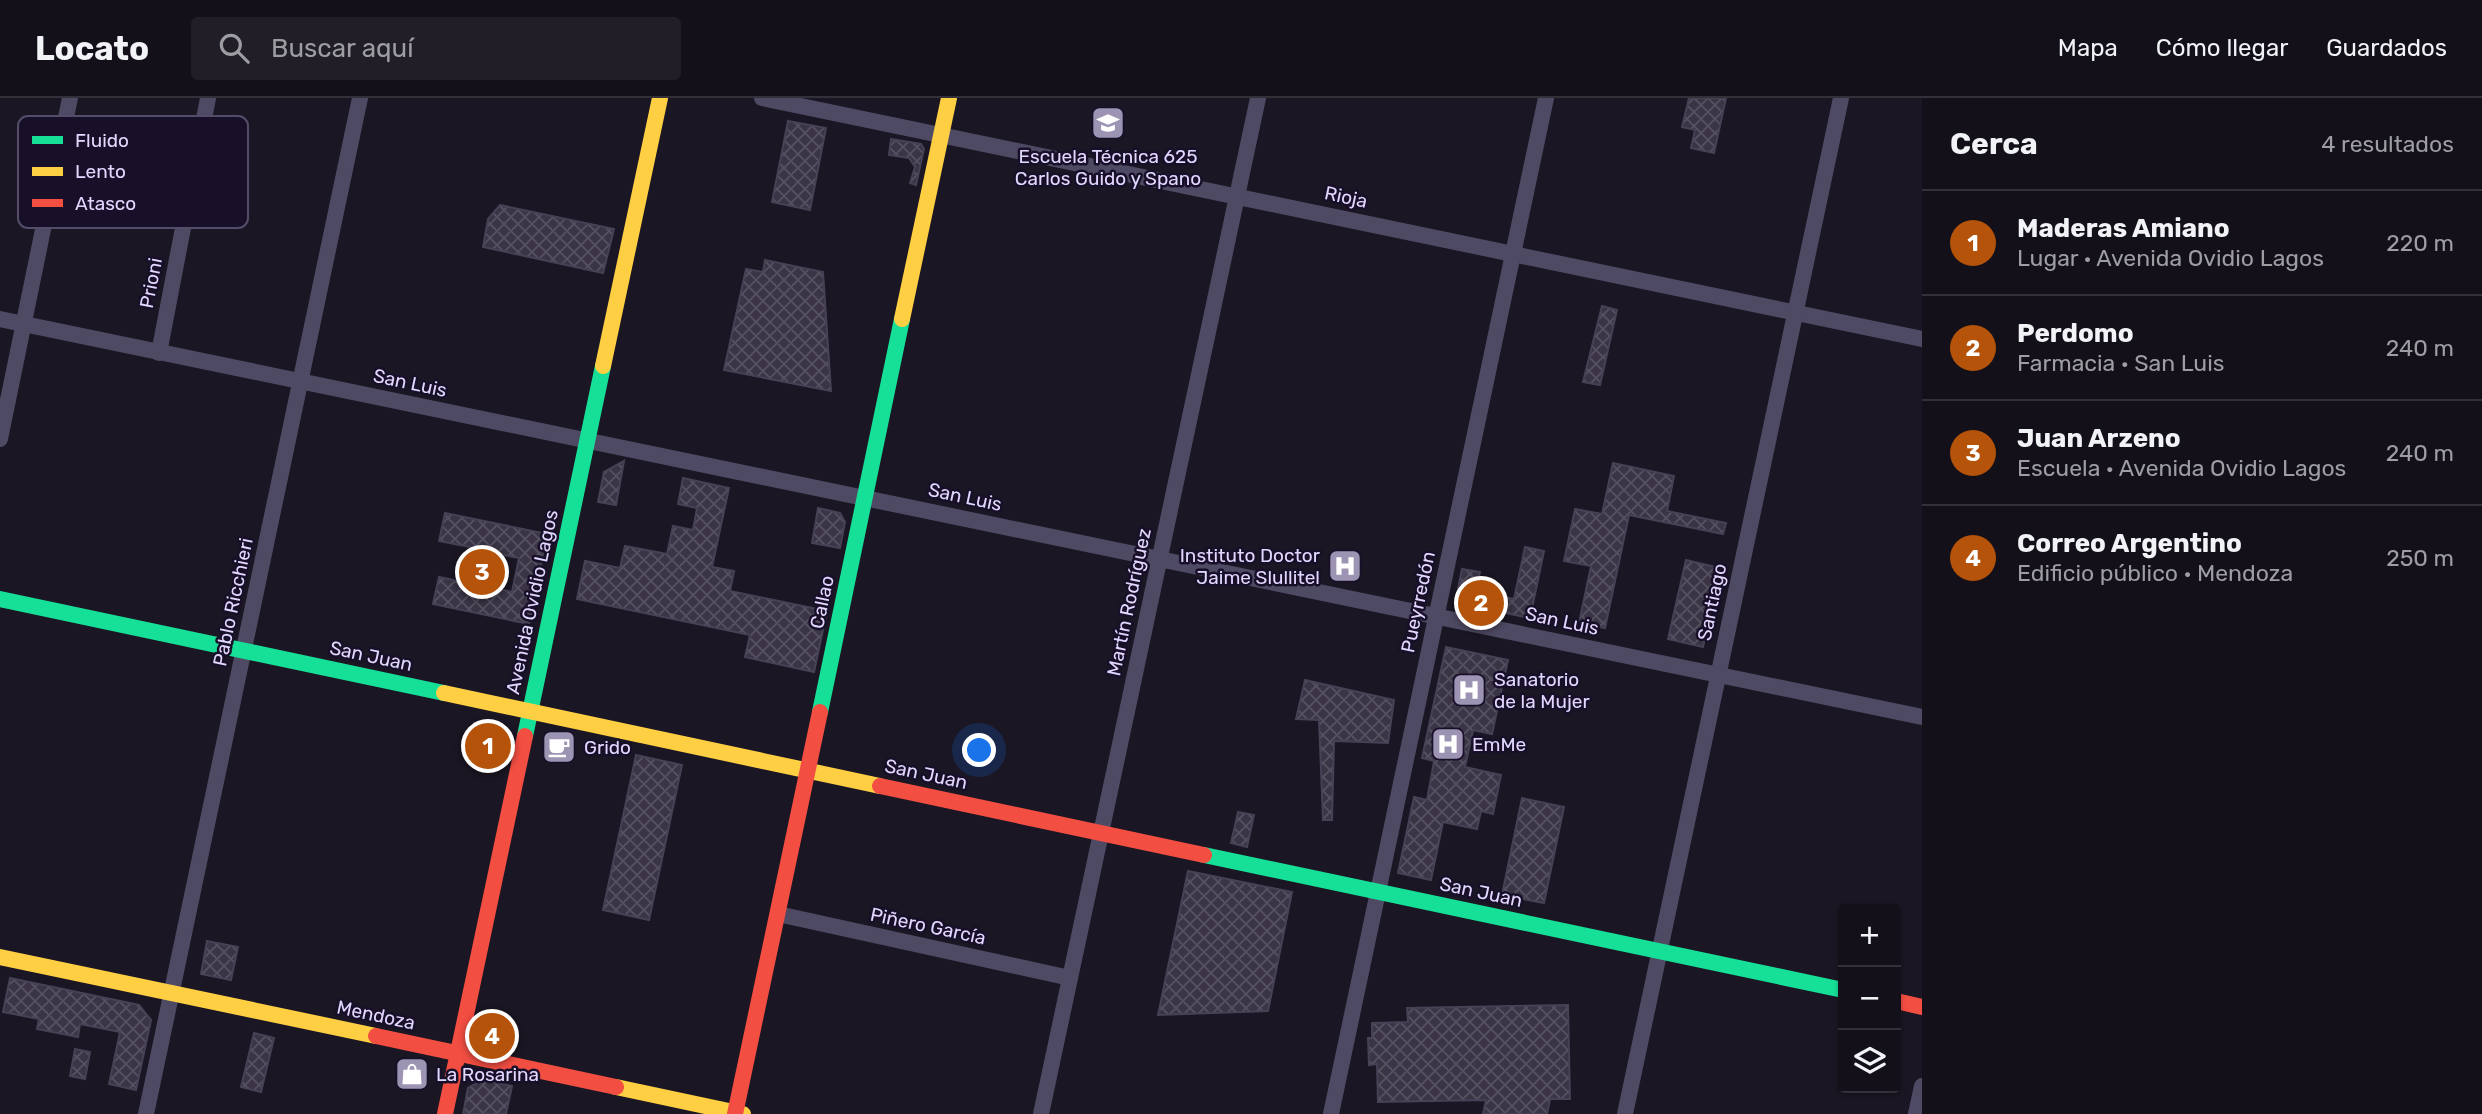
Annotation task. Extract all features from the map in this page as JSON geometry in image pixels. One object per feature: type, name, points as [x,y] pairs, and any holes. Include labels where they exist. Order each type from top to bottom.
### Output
[{"type":"main road","name":"Avenida Ovidio Lagos","points":[[445,1114],[660,98]]},
{"type":"main road","name":"Callao","points":[[738,1114],[949,98]]},
{"type":"main road","name":"San Juan","points":[[0,599],[1838,989]]},
{"type":"main road","name":"Mendoza","points":[[0,957],[738,1114]]},
{"type":"main road","points":[[1901,1003],[1922,1007]]},
{"type":"street","points":[[66,116],[70,98]]},
{"type":"street","name":"Prioni","points":[[205,116],[208,98]]},
{"type":"street","name":"Pablo Ricchieri","points":[[146,1114],[360,98]]},
{"type":"street","name":"Rioja","points":[[762,98],[1922,339]]},
{"type":"street","name":"Martín Rodríguez","points":[[1041,1114],[1258,98]]},
{"type":"street","name":"Pueyrredón","points":[[1331,1114],[1546,98]]},
{"type":"street","name":"Santiago","points":[[1625,1114],[1841,98]]},
{"type":"street","points":[[0,439],[44,228]]},
{"type":"street","name":"Prioni","points":[[159,352],[183,228]]},
{"type":"street","name":"San Luis","points":[[0,319],[1922,717]]},
{"type":"street","name":"Piñero García","points":[[778,914],[1070,978]]},
{"type":"street","points":[[1916,1114],[1922,1086]]},
{"type":"building","points":[[1689,98],[1726,98],[1714,153],[1691,148],[1695,130],[1682,127]]},
{"type":"building","points":[[788,121],[826,128],[810,210],[772,202]]},
{"type":"building","points":[[891,139],[921,144],[924,149],[916,185],[910,183],[915,167],[909,158],[889,155]]},
{"type":"building","points":[[500,205],[614,229],[603,273],[483,247],[488,219]]},
{"type":"building","points":[[765,260],[823,272],[831,391],[724,370],[746,269],[763,272]]},
{"type":"building","points":[[1602,306],[1617,310],[1600,385],[1583,382]]},
{"type":"building","points":[[624,461],[616,505],[598,502],[604,472]]},
{"type":"building","points":[[1613,463],[1674,476],[1667,511],[1726,523],[1723,534],[1629,515],[1605,628],[1579,623],[1591,566],[1564,561],[1575,509],[1602,514]]},
{"type":"building","points":[[683,478],[729,488],[712,567],[734,571],[730,591],[827,611],[814,672],[745,657],[750,635],[577,599],[585,561],[620,568],[625,546],[667,554],[673,526],[693,530],[697,508],[678,504]]},
{"type":"building","points":[[818,508],[840,513],[845,522],[840,548],[812,543]]},
{"type":"building","points":[[445,513],[547,534],[529,624],[433,604],[439,577],[463,582],[470,547],[439,541]],"holes":[[[488,552],[519,558],[512,592],[481,585]]]},
{"type":"building","points":[[1525,547],[1544,551],[1530,618],[1455,603],[1462,569],[1480,572],[1475,594],[1514,599]]},
{"type":"building","points":[[1686,560],[1720,568],[1703,647],[1668,639]]},
{"type":"building","points":[[1446,647],[1508,660],[1492,734],[1473,730],[1465,767],[1501,775],[1493,814],[1481,811],[1477,829],[1443,822],[1431,880],[1398,873],[1414,797],[1427,800],[1434,761],[1422,758]]},
{"type":"building","points":[[1305,680],[1394,700],[1388,743],[1334,741],[1332,820],[1323,820],[1319,720],[1296,719]]},
{"type":"building","points":[[474,723],[502,729],[509,738],[504,761],[467,754]]},
{"type":"building","points":[[636,755],[682,765],[649,920],[603,910]]},
{"type":"building","points":[[1522,798],[1564,807],[1544,903],[1502,895]]},
{"type":"building","points":[[1238,812],[1254,815],[1247,847],[1231,843]]},
{"type":"building","points":[[1188,871],[1292,892],[1268,1011],[1158,1015]]},
{"type":"building","points":[[207,941],[238,947],[231,980],[201,974]]},
{"type":"building","points":[[10,978],[139,1005],[151,1020],[136,1090],[109,1084],[120,1032],[80,1024],[78,1037],[37,1029],[39,1019],[3,1012]]},
{"type":"building","points":[[1568,1005],[1570,1099],[1550,1099],[1547,1114],[1483,1114],[1486,1100],[1378,1102],[1377,1064],[1369,1065],[1368,1038],[1372,1038],[1372,1023],[1408,1022],[1407,1008]]},
{"type":"building","points":[[254,1033],[274,1038],[261,1092],[241,1087]]},
{"type":"building","points":[[75,1049],[90,1052],[85,1079],[70,1076]]},
{"type":"building","points":[[482,1080],[512,1086],[506,1114],[463,1114],[468,1088]]},
{"type":"traffic: fast","points":[[820,712],[902,319]]},
{"type":"traffic: fast","points":[[525,736],[603,366]]},
{"type":"traffic: fast","points":[[0,599],[444,693]]},
{"type":"traffic: fast","points":[[1204,855],[1838,989]]},
{"type":"traffic: slow","points":[[603,366],[660,98]]},
{"type":"traffic: slow","points":[[902,319],[949,98]]},
{"type":"traffic: slow","points":[[444,693],[880,786]]},
{"type":"traffic: slow","points":[[0,957],[376,1036]]},
{"type":"traffic: slow","points":[[616,1087],[743,1114]]},
{"type":"traffic: jam","points":[[735,1114],[820,712]]},
{"type":"traffic: jam","points":[[445,1114],[525,736]]},
{"type":"traffic: jam","points":[[880,786],[1204,855]]},
{"type":"traffic: jam","points":[[1901,1002],[1922,1007]]},
{"type":"traffic: jam","points":[[376,1036],[616,1087]]},
{"type":"place","name":"Escuela Técnica 625 Carlos Guido y Spano","points":[[1108,123]]},
{"type":"place","name":"Instituto Doctor Jaime Slullitel","points":[[1345,566]]},
{"type":"place","name":"Juan Arzeno","points":[[482,572]]},
{"type":"place","name":"Perdomo","points":[[1481,603]]},
{"type":"place","name":"Sanatorio de la Mujer","points":[[1469,690]]},
{"type":"place","name":"EmMe","points":[[1448,744]]},
{"type":"place","name":"Maderas Amiano","points":[[488,746]]},
{"type":"place","name":"Grido","points":[[559,747]]},
{"type":"place","name":"Correo Argentino","points":[[492,1036]]},
{"type":"place","name":"La Rosarina","points":[[412,1074]]}]
